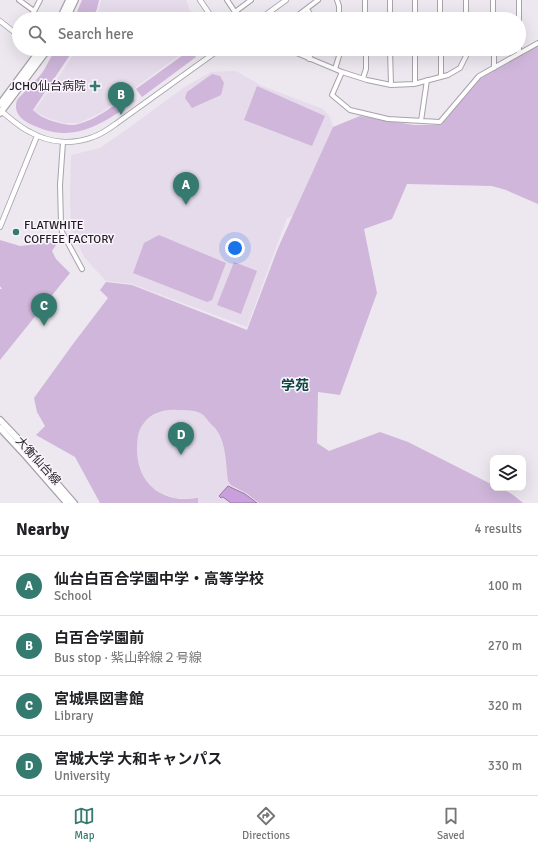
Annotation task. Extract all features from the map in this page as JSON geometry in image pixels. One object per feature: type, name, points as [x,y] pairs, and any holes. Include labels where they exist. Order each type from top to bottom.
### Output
[{"type":"main road","points":[[63,12],[69,0]]},
{"type":"main road","points":[[69,12],[75,0]]},
{"type":"main road","points":[[0,104],[35,56]]},
{"type":"main road","points":[[0,112],[43,56]]},
{"type":"main road","name":"大衡仙台線","points":[[0,420],[67,503]]},
{"type":"main road","name":"大衡仙台線","points":[[0,428],[19,444],[74,503]]},
{"type":"street","points":[[19,0],[34,11],[40,0]]},
{"type":"street","points":[[200,0],[208,12]]},
{"type":"street","points":[[227,0],[235,12],[251,0]]},
{"type":"street","points":[[270,12],[286,0]]},
{"type":"street","points":[[303,12],[318,0]]},
{"type":"street","points":[[337,0],[339,12]]},
{"type":"street","points":[[365,0],[365,12]]},
{"type":"street","points":[[390,0],[390,12]]},
{"type":"street","points":[[415,0],[415,12]]},
{"type":"street","points":[[440,0],[440,12]]},
{"type":"street","points":[[466,0],[466,12]]},
{"type":"street","points":[[493,0],[493,12]]},
{"type":"street","points":[[519,0],[519,12]]},
{"type":"street","points":[[0,21],[12,30]]},
{"type":"street","points":[[526,50],[538,43]]},
{"type":"street","points":[[0,112],[37,136],[54,141],[63,142],[93,137],[106,131],[210,56]]},
{"type":"street","points":[[302,56],[342,72],[390,85],[415,84],[448,75],[460,68],[466,56]]},
{"type":"street","points":[[335,69],[339,56]]},
{"type":"street","points":[[363,78],[366,69],[366,56]]},
{"type":"street","points":[[390,56],[390,85]]},
{"type":"street","points":[[415,56],[415,84]]},
{"type":"street","points":[[441,56],[441,77]]},
{"type":"street","points":[[494,56],[494,68]]},
{"type":"street","points":[[342,72],[332,94],[350,110],[388,119],[440,122],[478,76],[515,56]]},
{"type":"street","points":[[421,121],[427,80]]},
{"type":"street","points":[[0,227],[37,136]]},
{"type":"street","points":[[63,142],[60,185],[62,232],[82,269]]},
{"type":"shaded area","points":[[82,0],[99,0],[96,12],[77,12]]},
{"type":"shaded area","points":[[101,0],[186,0],[192,12],[98,12]]},
{"type":"shaded area","points":[[538,45],[538,204],[506,190],[492,186],[407,184],[392,219],[364,229],[377,293],[340,395],[318,392],[317,443],[329,451],[380,432],[408,442],[490,483],[490,491],[507,491],[523,503],[259,503],[246,493],[231,485],[228,481],[225,455],[220,436],[205,417],[195,411],[172,410],[154,414],[142,426],[137,441],[140,470],[149,484],[162,494],[180,499],[198,498],[198,503],[100,503],[75,457],[36,435],[45,426],[37,412],[34,398],[108,298],[100,290],[106,282],[132,285],[247,330],[278,248],[333,127],[360,116],[414,125],[441,125],[481,78],[519,56],[526,56],[526,52]]},
{"type":"shaded area","points":[[52,56],[69,56],[33,110],[44,118],[52,121],[73,125],[80,124],[110,108],[130,94],[135,101],[104,121],[81,131],[58,133],[45,130],[25,121],[20,117],[16,107],[17,100],[42,73]]},
{"type":"shaded area","name":"JCHO仙台病院","points":[[72,56],[178,56],[102,112],[79,123],[63,123],[45,117],[34,111]]},
{"type":"shaded area","points":[[182,56],[196,57],[142,97],[136,89]]},
{"type":"shaded area","points":[[236,71],[262,86],[323,109],[330,117],[333,127],[299,213],[287,218],[247,327],[132,284],[106,281],[84,257],[71,228],[71,155],[100,148],[183,88],[211,72]]},
{"type":"shaded area","points":[[212,74],[220,76],[224,83],[221,95],[192,108],[185,98],[187,92]]},
{"type":"shaded area","points":[[257,86],[325,116],[312,146],[244,120]]},
{"type":"shaded area","points":[[159,235],[226,263],[212,300],[207,302],[133,273],[144,243]]},
{"type":"shaded area","points":[[0,240],[20,246],[58,242],[52,251],[56,259],[70,273],[0,360],[0,289],[2,289],[0,286]]},
{"type":"shaded area","points":[[234,262],[257,271],[241,314],[217,305]]},
{"type":"shaded area","points":[[171,409],[192,411],[200,413],[206,417],[221,438],[228,481],[259,503],[198,503],[198,499],[174,498],[161,493],[150,486],[139,468],[137,460],[137,438],[140,430],[148,418],[161,411]]},
{"type":"shaded area","points":[[228,486],[245,494],[257,503],[231,503],[223,497],[221,498],[219,496]]},
{"type":"place","name":"JCHO仙台病院","points":[[95,86]]},
{"type":"place","name":"白百合学園前","points":[[121,115]]},
{"type":"place","name":"仙台白百合学園中学・高等学校","points":[[186,205]]},
{"type":"place","name":"FLATWHITE COFFEE FACTORY","points":[[16,232]]},
{"type":"place","name":"宮城県図書館","points":[[44,326]]},
{"type":"place","name":"宮城大学 大和キャンパス","points":[[181,455]]},
{"type":"district","name":"学苑","points":[[295,385]]}]
